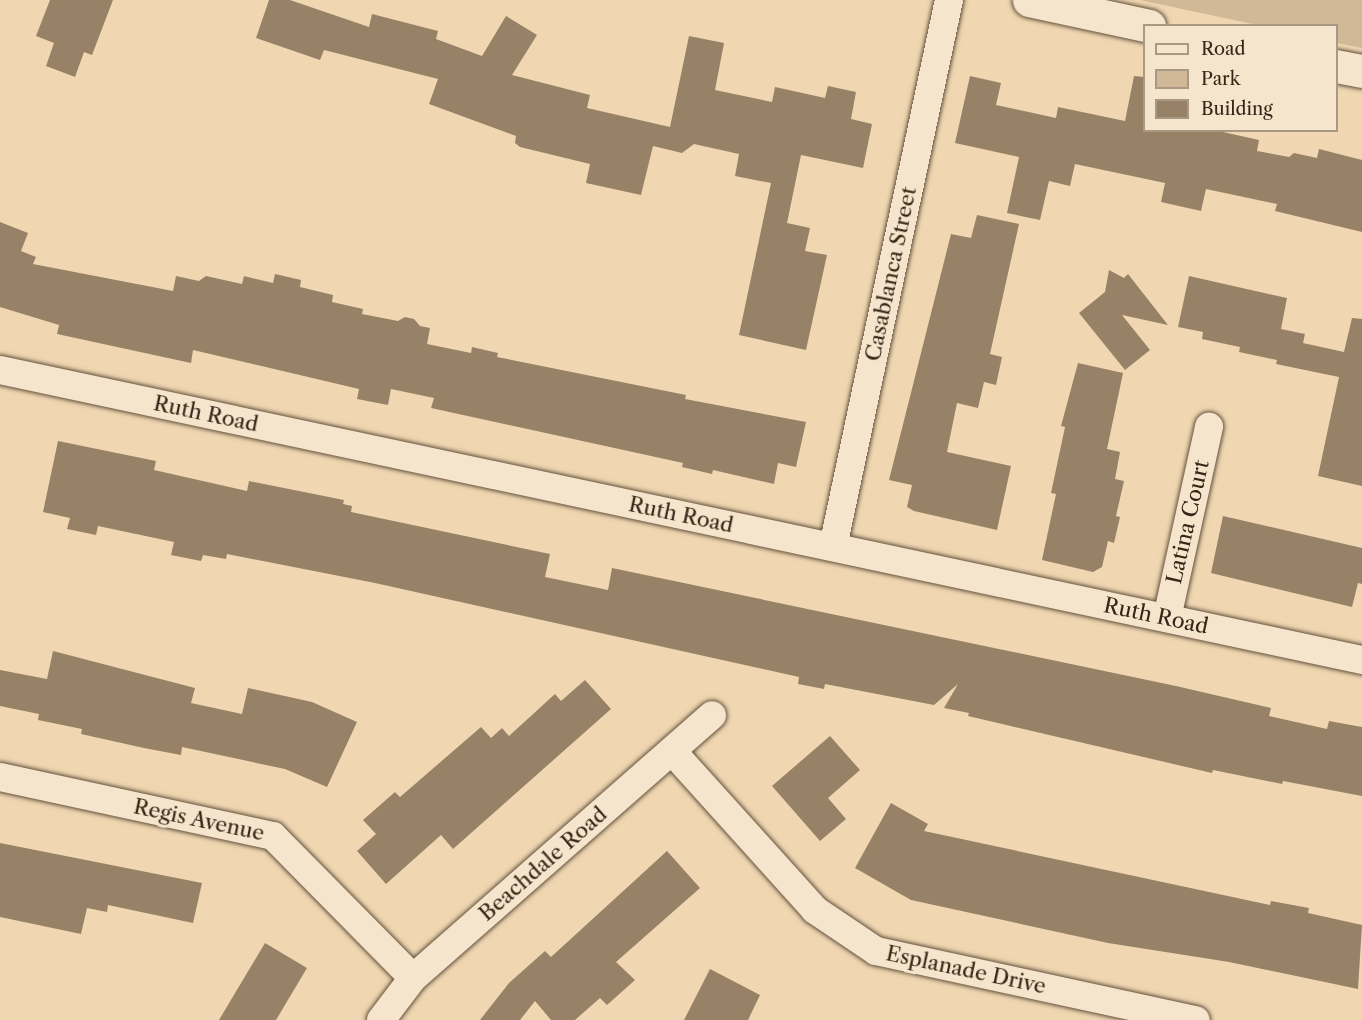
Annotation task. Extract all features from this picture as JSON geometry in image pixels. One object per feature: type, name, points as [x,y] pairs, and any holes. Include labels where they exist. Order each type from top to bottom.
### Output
[{"type":"street","name":"Casablanca Street","points":[[833,547],[949,0]]},
{"type":"street","points":[[1029,0],[1143,25]]},
{"type":"street","points":[[1338,66],[1362,71]]},
{"type":"street","name":"Ruth Road","points":[[0,370],[1362,660]]},
{"type":"street","name":"Latina Court","points":[[1167,618],[1209,427]]},
{"type":"street","name":"Beachdale Road","points":[[381,1020],[413,978],[712,715]]},
{"type":"street","name":"Esplanade Drive","points":[[672,751],[815,910],[876,951],[1196,1020]]},
{"type":"street","name":"Regis Avenue","points":[[0,777],[273,836],[413,978]]},
{"type":"green space","points":[[1140,0],[1362,0],[1362,48],[1338,43],[1338,24],[1252,24]]},
{"type":"building","points":[[50,0],[113,0],[92,55],[84,52],[75,77],[46,66],[54,43],[36,36]]},
{"type":"building","points":[[269,0],[290,0],[369,27],[372,14],[438,31],[436,39],[482,56],[506,16],[537,35],[512,75],[590,95],[587,108],[670,127],[689,36],[724,43],[715,90],[772,102],[775,87],[825,98],[828,86],[856,92],[851,119],[872,124],[863,168],[801,155],[787,223],[810,228],[805,251],[827,255],[806,350],[739,335],[771,183],[735,176],[739,154],[694,144],[682,153],[653,146],[641,195],[586,183],[590,164],[520,147],[515,143],[516,136],[429,104],[438,79],[324,50],[320,60],[256,38]]},
{"type":"building","points":[[970,76],[1001,83],[996,105],[1056,118],[1058,107],[1125,121],[1134,76],[1143,77],[1143,132],[1223,132],[1259,140],[1257,151],[1289,157],[1294,153],[1317,158],[1319,149],[1362,160],[1362,232],[1275,211],[1277,204],[1206,189],[1201,211],[1161,202],[1165,183],[1075,164],[1070,186],[1049,181],[1040,220],[1007,213],[1019,157],[955,143]]},
{"type":"building","points":[[977,215],[1019,224],[990,354],[1002,357],[996,385],[984,382],[978,408],[957,403],[947,452],[1011,466],[997,530],[914,511],[907,507],[912,485],[889,480],[951,234],[971,238]]},
{"type":"building","points":[[0,222],[28,233],[21,251],[36,257],[33,264],[173,291],[176,276],[199,281],[206,276],[242,284],[244,276],[273,283],[275,274],[301,280],[300,287],[333,295],[332,302],[363,309],[362,314],[398,321],[405,317],[414,319],[420,326],[430,328],[427,344],[471,353],[472,347],[498,353],[497,357],[686,395],[685,399],[806,422],[796,467],[778,463],[774,484],[713,470],[712,474],[682,467],[683,463],[431,408],[434,398],[391,389],[388,405],[357,399],[359,389],[193,350],[191,363],[57,334],[59,325],[0,307]]},
{"type":"building","points":[[1109,270],[1124,278],[1128,274],[1168,325],[1122,315],[1150,350],[1125,370],[1079,313],[1105,292]]},
{"type":"building","points":[[1189,276],[1287,298],[1281,329],[1305,334],[1303,343],[1344,352],[1352,318],[1362,319],[1362,486],[1318,476],[1339,377],[1276,364],[1277,360],[1239,352],[1240,347],[1202,339],[1203,332],[1178,327]]},
{"type":"building","points":[[1078,363],[1123,373],[1107,449],[1120,452],[1115,479],[1124,481],[1116,516],[1120,517],[1114,543],[1108,541],[1102,567],[1093,572],[1042,560],[1056,494],[1051,493],[1065,427],[1061,426]]},
{"type":"building","points":[[58,441],[156,461],[154,470],[247,491],[249,481],[344,500],[343,504],[352,506],[351,512],[550,554],[545,577],[608,590],[612,568],[1176,686],[1271,708],[1269,716],[1327,729],[1329,721],[1362,727],[1362,796],[1283,781],[1282,784],[1213,770],[1212,773],[968,716],[969,713],[944,708],[958,684],[934,705],[825,684],[824,689],[798,684],[799,677],[375,583],[227,554],[226,559],[203,555],[201,561],[171,555],[174,542],[98,526],[96,535],[67,529],[70,518],[43,512]]},
{"type":"building","points":[[1223,516],[1362,548],[1362,584],[1358,583],[1352,607],[1211,573]]},
{"type":"building","points":[[53,651],[195,688],[191,703],[242,714],[248,688],[312,702],[357,722],[327,787],[285,769],[182,747],[181,755],[81,734],[82,729],[38,720],[39,714],[0,706],[0,670],[47,679]]},
{"type":"building","points":[[585,680],[611,709],[453,849],[441,835],[386,884],[357,851],[376,834],[363,820],[395,792],[400,797],[481,727],[491,738],[502,728],[509,736],[555,694],[561,701]]},
{"type":"building","points":[[830,736],[860,770],[828,798],[846,819],[820,841],[772,786]]},
{"type":"building","points":[[891,803],[928,824],[924,831],[1270,905],[1271,901],[1309,908],[1308,913],[1362,925],[1358,989],[1229,962],[1108,943],[911,900],[855,868]]},
{"type":"building","points":[[0,843],[202,883],[193,923],[108,905],[107,912],[87,908],[81,934],[0,917]]},
{"type":"building","points":[[667,851],[700,888],[616,962],[635,980],[607,1005],[600,998],[575,1020],[551,1020],[535,1001],[520,1020],[480,1020],[509,983],[545,951],[551,957]]},
{"type":"building","points":[[265,943],[307,968],[276,1020],[219,1020]]},
{"type":"building","points":[[710,969],[760,995],[748,1020],[684,1020]]}]
